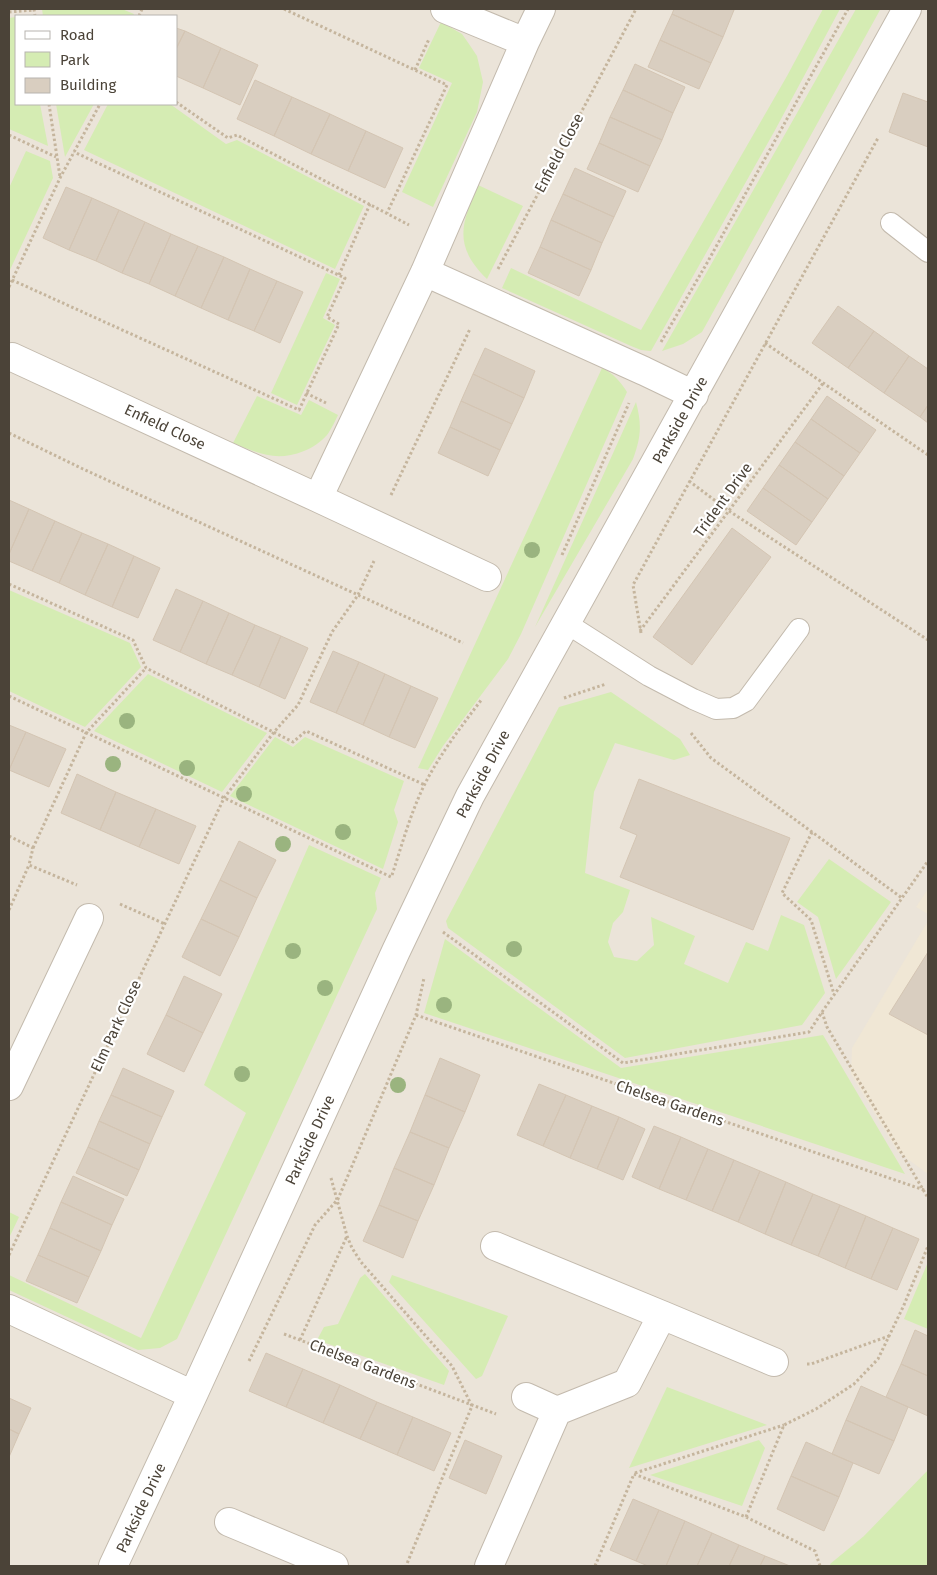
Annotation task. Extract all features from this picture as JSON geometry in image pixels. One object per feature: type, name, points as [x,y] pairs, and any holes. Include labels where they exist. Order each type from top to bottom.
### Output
[{"type":"street","points":[[445,9],[525,42]]},
{"type":"street","points":[[318,498],[440,240],[541,9]]},
{"type":"street","name":"Parkside Drive","points":[[113,1566],[194,1395],[396,951],[470,796],[907,9]]},
{"type":"street","points":[[425,272],[694,395]]},
{"type":"street","name":"Enfield Close","points":[[12,357],[488,577]]},
{"type":"street","points":[[9,1086],[94,906]]},
{"type":"street","points":[[495,1246],[774,1362]]},
{"type":"street","points":[[9,1309],[194,1395]]},
{"type":"street","points":[[489,1566],[557,1411],[627,1383],[662,1315]]},
{"type":"street","points":[[526,1397],[557,1411]]},
{"type":"street","points":[[230,1522],[334,1566]]},
{"type":"lane","points":[[891,223],[928,252]]},
{"type":"lane","points":[[566,622],[639,669],[693,699],[716,709],[733,708],[746,702],[799,629]]},
{"type":"path","points":[[9,12],[34,9]]},
{"type":"path","points":[[135,9],[142,10]]},
{"type":"path","points":[[284,9],[447,85],[387,213]]},
{"type":"path","name":"Enfield Close","points":[[224,798],[274,732],[298,705],[332,632],[358,595],[373,566],[389,498],[506,252],[636,9]]},
{"type":"path","points":[[560,558],[644,371],[707,263],[848,9]]},
{"type":"path","points":[[178,103],[228,138],[237,135],[440,240]]},
{"type":"path","points":[[48,105],[60,178]]},
{"type":"path","points":[[9,287],[60,178],[99,105]]},
{"type":"path","points":[[555,701],[608,684],[623,691],[653,649],[640,632],[633,585],[881,132]]},
{"type":"path","points":[[9,135],[57,157]]},
{"type":"path","points":[[12,280],[299,410],[339,324],[327,317],[345,278],[74,152]]},
{"type":"path","points":[[339,275],[370,204]]},
{"type":"path","points":[[766,343],[928,455]]},
{"type":"path","name":"Trident Drive","points":[[640,632],[824,382]]},
{"type":"path","points":[[9,433],[462,643]]},
{"type":"path","points":[[689,481],[729,511],[928,640]]},
{"type":"path","points":[[9,584],[133,640],[146,668],[293,742],[306,731],[425,785]]},
{"type":"path","points":[[9,910],[29,866],[33,848],[86,733],[146,668]]},
{"type":"path","points":[[9,696],[391,877],[425,785],[449,742],[485,695]]},
{"type":"path","points":[[711,758],[902,898]]},
{"type":"path","name":"Elm Park Close","points":[[9,1255],[224,798]]},
{"type":"path","points":[[812,832],[782,893],[811,920],[834,994]]},
{"type":"path","points":[[9,836],[33,848]]},
{"type":"path","points":[[437,927],[623,1063],[809,1032],[928,861]]},
{"type":"path","points":[[29,866],[94,906],[165,924]]},
{"type":"path","points":[[922,870],[928,868]]},
{"type":"path","points":[[246,1368],[315,1225],[338,1199],[416,1015],[424,977]]},
{"type":"path","points":[[822,1012],[827,1027],[928,1198]]},
{"type":"path","name":"Chelsea Gardens","points":[[416,1015],[924,1190]]},
{"type":"path","points":[[313,1133],[333,1182],[352,1248],[361,1262],[452,1366],[472,1406],[406,1566]]},
{"type":"path","points":[[300,1340],[347,1236]]},
{"type":"path","points":[[595,1566],[634,1474],[784,1425],[816,1409],[854,1384],[878,1359],[904,1305],[928,1246]]},
{"type":"path","name":"Chelsea Gardens","points":[[284,1334],[472,1406],[498,1414]]},
{"type":"path","points":[[774,1362],[811,1364],[889,1336]]},
{"type":"path","points":[[746,1517],[784,1425]]},
{"type":"path","points":[[634,1474],[746,1517],[815,1552],[820,1566]]},
{"type":"shaded area","points":[[9,9],[928,9],[928,1566],[9,1566]]},
{"type":"shaded area","points":[[928,889],[928,914],[916,907]]},
{"type":"shaded area","points":[[928,921],[928,1174],[898,1152],[851,1074],[852,1048]]},
{"type":"green space","points":[[42,9],[122,9],[134,14],[134,15],[43,15]]},
{"type":"green space","points":[[823,9],[840,9],[774,132],[651,351],[631,346],[502,288],[511,268],[641,330],[787,76]]},
{"type":"green space","points":[[856,9],[880,10],[702,332],[683,344],[662,351]]},
{"type":"green space","points":[[15,17],[15,105],[40,105],[48,146],[9,129],[9,18]]},
{"type":"green space","points":[[441,22],[462,34],[477,56],[483,82],[477,112],[433,207],[402,192],[452,83],[419,68]]},
{"type":"green space","points":[[56,105],[93,105],[65,157]]},
{"type":"green space","points":[[107,105],[171,105],[226,144],[237,140],[364,206],[335,269],[84,150]]},
{"type":"green space","points":[[26,151],[50,161],[53,178],[9,272],[9,188]]},
{"type":"green space","points":[[478,185],[523,206],[487,279],[469,256],[463,234],[467,212]]},
{"type":"green space","points":[[326,273],[340,279],[323,318],[335,325],[297,405],[271,393]]},
{"type":"green space","points":[[602,368],[616,378],[627,392],[521,634],[508,659],[443,746],[428,770],[418,768]]},
{"type":"green space","points":[[257,396],[301,415],[309,400],[338,415],[327,435],[313,446],[304,451],[285,456],[268,455],[233,443]]},
{"type":"green space","points":[[636,402],[640,431],[633,459],[535,627]]},
{"type":"green space","points":[[9,590],[130,643],[141,667],[85,727],[9,691]]},
{"type":"green space","points":[[148,674],[267,733],[222,792],[94,731]]},
{"type":"green space","points":[[611,692],[680,739],[690,755],[674,760],[615,743],[594,792],[585,873],[630,890],[623,912],[613,923],[608,942],[614,957],[637,961],[654,945],[651,917],[695,936],[684,964],[728,983],[746,942],[768,951],[781,915],[804,925],[825,993],[802,1025],[625,1058],[448,928],[446,921],[559,707]]},
{"type":"green space","points":[[275,737],[293,747],[305,737],[404,781],[394,810],[398,822],[383,869],[230,796]]},
{"type":"green space","points":[[309,845],[381,878],[375,893],[377,909],[177,1339],[160,1348],[138,1350],[9,1290],[9,1275],[141,1338],[246,1113],[204,1085]]},
{"type":"green space","points":[[829,859],[891,902],[836,979],[818,917],[797,902]]},
{"type":"green space","points":[[445,939],[621,1068],[823,1035],[905,1174],[424,1013]]},
{"type":"green space","points":[[9,1212],[19,1217],[9,1238]]},
{"type":"green space","points":[[928,1262],[928,1329],[904,1319]]},
{"type":"green space","points":[[365,1274],[449,1371],[444,1385],[317,1340],[324,1327],[338,1324],[360,1278]]},
{"type":"green space","points":[[392,1275],[508,1316],[482,1376],[476,1379],[389,1282]]},
{"type":"green space","points":[[667,1387],[767,1425],[629,1468]]},
{"type":"green space","points":[[759,1440],[765,1448],[742,1506],[650,1475]]},
{"type":"green space","points":[[928,1470],[928,1566],[831,1566],[830,1564],[864,1536]]},
{"type":"building","points":[[674,9],[734,10],[723,37],[672,14]]},
{"type":"building","points":[[672,14],[723,37],[711,63],[660,40]]},
{"type":"building","points":[[178,29],[185,31],[178,45]]},
{"type":"building","points":[[185,31],[221,48],[203,88],[178,77],[178,45]]},
{"type":"building","points":[[660,40],[711,63],[699,89],[648,67]]},
{"type":"building","points":[[221,48],[258,65],[240,105],[203,88]]},
{"type":"building","points":[[635,64],[685,87],[673,113],[623,90]]},
{"type":"building","points":[[255,80],[292,97],[274,136],[237,119]]},
{"type":"building","points":[[623,90],[673,113],[662,140],[610,117]]},
{"type":"building","points":[[903,93],[928,102],[928,147],[889,132]]},
{"type":"building","points":[[292,97],[330,114],[311,154],[274,136]]},
{"type":"building","points":[[330,114],[366,131],[348,171],[311,154]]},
{"type":"building","points":[[610,117],[662,140],[650,166],[599,143]]},
{"type":"building","points":[[366,131],[403,148],[385,188],[348,171]]},
{"type":"building","points":[[599,143],[650,166],[638,192],[587,169]]},
{"type":"building","points":[[575,168],[626,191],[614,217],[563,194]]},
{"type":"building","points":[[66,187],[92,198],[69,250],[43,238]]},
{"type":"building","points":[[563,194],[614,217],[602,243],[551,220]]},
{"type":"building","points":[[92,198],[119,210],[96,261],[69,250]]},
{"type":"building","points":[[119,210],[145,222],[122,273],[96,261]]},
{"type":"building","points":[[551,220],[602,243],[591,270],[540,247]]},
{"type":"building","points":[[145,222],[171,234],[149,284],[122,273]]},
{"type":"building","points":[[171,234],[198,246],[175,296],[149,284]]},
{"type":"building","points":[[198,246],[224,257],[201,308],[175,296]]},
{"type":"building","points":[[540,247],[591,270],[579,296],[528,273]]},
{"type":"building","points":[[224,257],[250,269],[228,320],[201,308]]},
{"type":"building","points":[[250,269],[277,281],[254,331],[228,320]]},
{"type":"building","points":[[277,281],[303,292],[280,343],[254,331]]},
{"type":"building","points":[[838,306],[874,331],[848,368],[812,343]]},
{"type":"building","points":[[874,331],[909,356],[884,393],[848,368]]},
{"type":"building","points":[[485,348],[535,371],[524,398],[473,374]]},
{"type":"building","points":[[909,356],[928,369],[928,405],[920,417],[884,393]]},
{"type":"building","points":[[473,374],[524,398],[512,424],[461,401]]},
{"type":"building","points":[[827,396],[876,430],[860,453],[811,419]]},
{"type":"building","points":[[461,401],[512,424],[500,450],[450,427]]},
{"type":"building","points":[[928,405],[928,423],[920,417]]},
{"type":"building","points":[[811,419],[860,453],[844,476],[795,442]]},
{"type":"building","points":[[450,427],[500,450],[488,476],[438,453]]},
{"type":"building","points":[[795,442],[844,476],[828,499],[779,465]]},
{"type":"building","points":[[779,465],[828,499],[812,522],[763,488]]},
{"type":"building","points":[[763,488],[812,522],[796,545],[747,511]]},
{"type":"building","points":[[9,500],[29,509],[9,554]]},
{"type":"building","points":[[29,509],[55,521],[32,571],[9,561],[9,554]]},
{"type":"building","points":[[55,521],[82,533],[59,583],[32,571]]},
{"type":"building","points":[[732,528],[771,557],[692,665],[653,637]]},
{"type":"building","points":[[82,533],[108,544],[85,595],[59,583]]},
{"type":"building","points":[[108,544],[134,556],[112,607],[85,595]]},
{"type":"building","points":[[134,556],[160,568],[138,618],[112,607]]},
{"type":"building","points":[[176,589],[203,601],[180,652],[153,640]]},
{"type":"building","points":[[203,601],[229,613],[206,664],[180,652]]},
{"type":"building","points":[[229,613],[255,625],[232,675],[206,664]]},
{"type":"building","points":[[255,625],[281,636],[259,687],[232,675]]},
{"type":"building","points":[[281,636],[308,648],[285,699],[259,687]]},
{"type":"building","points":[[333,651],[359,662],[336,713],[310,702]]},
{"type":"building","points":[[359,662],[385,674],[363,725],[336,713]]},
{"type":"building","points":[[385,674],[411,686],[389,737],[363,725]]},
{"type":"building","points":[[411,686],[438,698],[415,748],[389,737]]},
{"type":"building","points":[[9,725],[26,732],[9,770]]},
{"type":"building","points":[[26,732],[66,749],[49,787],[9,770]]},
{"type":"building","points":[[77,774],[116,792],[100,830],[61,813]]},
{"type":"building","points":[[639,779],[790,838],[753,930],[620,877],[637,835],[620,828]]},
{"type":"building","points":[[116,792],[156,809],[139,847],[100,830]]},
{"type":"building","points":[[156,809],[196,826],[179,864],[139,847]]},
{"type":"building","points":[[239,841],[276,860],[257,898],[220,880]]},
{"type":"building","points":[[220,880],[257,898],[239,937],[201,919]]},
{"type":"building","points":[[201,919],[239,937],[220,976],[182,957]]},
{"type":"building","points":[[928,952],[928,1035],[889,1014]]},
{"type":"building","points":[[184,976],[222,994],[203,1033],[166,1015]]},
{"type":"building","points":[[166,1015],[203,1033],[184,1072],[147,1054]]},
{"type":"building","points":[[440,1058],[480,1075],[465,1112],[425,1095]]},
{"type":"building","points":[[123,1068],[174,1091],[162,1117],[111,1095]]},
{"type":"building","points":[[539,1084],[566,1095],[543,1146],[517,1135]]},
{"type":"building","points":[[111,1095],[162,1117],[150,1144],[99,1121]]},
{"type":"building","points":[[425,1095],[465,1112],[449,1148],[410,1132]]},
{"type":"building","points":[[566,1095],[592,1106],[570,1158],[543,1146]]},
{"type":"building","points":[[592,1106],[619,1117],[597,1169],[570,1158]]},
{"type":"building","points":[[619,1117],[645,1129],[623,1180],[597,1169]]},
{"type":"building","points":[[99,1121],[150,1144],[139,1170],[88,1147]]},
{"type":"building","points":[[654,1126],[681,1137],[659,1189],[632,1177]]},
{"type":"building","points":[[410,1132],[449,1148],[434,1185],[394,1168]]},
{"type":"building","points":[[681,1137],[708,1149],[686,1200],[659,1189]]},
{"type":"building","points":[[88,1147],[139,1170],[127,1196],[76,1173]]},
{"type":"building","points":[[708,1149],[734,1160],[712,1211],[686,1200]]},
{"type":"building","points":[[734,1160],[760,1171],[738,1222],[712,1211]]},
{"type":"building","points":[[394,1168],[434,1185],[418,1221],[379,1205]]},
{"type":"building","points":[[760,1171],[786,1182],[765,1234],[738,1222]]},
{"type":"building","points":[[73,1176],[124,1199],[112,1225],[61,1202]]},
{"type":"building","points":[[786,1182],[813,1194],[791,1245],[765,1234]]},
{"type":"building","points":[[813,1194],[840,1205],[818,1256],[791,1245]]},
{"type":"building","points":[[61,1202],[112,1225],[101,1251],[50,1228]]},
{"type":"building","points":[[379,1205],[418,1221],[403,1258],[363,1241]]},
{"type":"building","points":[[840,1205],[866,1216],[845,1268],[818,1256]]},
{"type":"building","points":[[866,1216],[893,1228],[871,1279],[845,1268]]},
{"type":"building","points":[[50,1228],[101,1251],[89,1277],[38,1255]]},
{"type":"building","points":[[893,1228],[919,1239],[897,1290],[871,1279]]},
{"type":"building","points":[[38,1255],[89,1277],[77,1303],[26,1281]]},
{"type":"building","points":[[915,1330],[928,1336],[928,1376],[901,1364]]},
{"type":"building","points":[[266,1353],[303,1369],[286,1407],[249,1391]]},
{"type":"building","points":[[901,1364],[928,1376],[928,1416],[886,1397]]},
{"type":"building","points":[[303,1369],[340,1385],[323,1423],[286,1407]]},
{"type":"building","points":[[340,1385],[377,1402],[360,1439],[323,1423]]},
{"type":"building","points":[[861,1386],[908,1407],[894,1441],[846,1420]]},
{"type":"building","points":[[9,1398],[31,1408],[19,1434],[9,1429]]},
{"type":"building","points":[[377,1402],[413,1417],[397,1455],[360,1439]]},
{"type":"building","points":[[413,1417],[451,1433],[434,1471],[397,1455]]},
{"type":"building","points":[[846,1420],[894,1441],[879,1474],[832,1454]]},
{"type":"building","points":[[9,1429],[19,1434],[9,1457]]},
{"type":"building","points":[[465,1440],[502,1456],[486,1494],[449,1478]]},
{"type":"building","points":[[806,1442],[853,1463],[839,1497],[791,1476]]},
{"type":"building","points":[[791,1476],[839,1497],[824,1531],[777,1509]]},
{"type":"building","points":[[633,1499],[659,1510],[636,1561],[610,1550]]},
{"type":"building","points":[[659,1510],[685,1521],[666,1566],[648,1566],[636,1561]]},
{"type":"building","points":[[685,1521],[712,1533],[697,1566],[666,1566]]},
{"type":"building","points":[[712,1533],[739,1545],[729,1566],[697,1566]]},
{"type":"building","points":[[739,1545],[765,1556],[760,1566],[729,1566]]},
{"type":"building","points":[[765,1556],[790,1566],[760,1566]]}]
